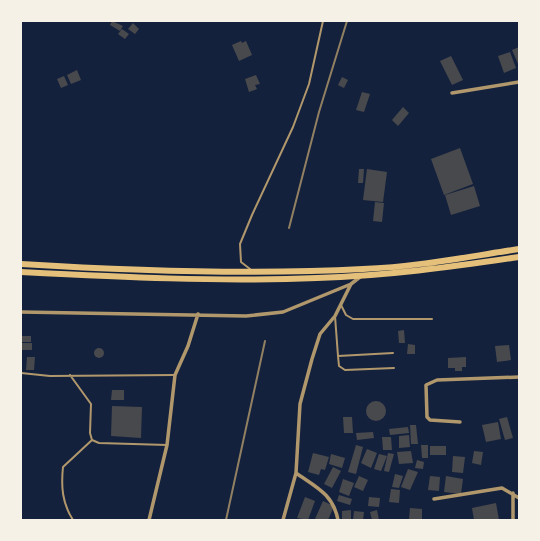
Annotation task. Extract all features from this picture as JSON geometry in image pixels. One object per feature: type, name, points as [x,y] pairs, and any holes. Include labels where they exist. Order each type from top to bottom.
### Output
[{"type":"highway","points":[[21,264],[265,272],[363,272],[519,249]]},
{"type":"highway","points":[[21,272],[231,280],[445,268],[519,257]]},
{"type":"street","points":[[452,93],[519,82]]},
{"type":"street","points":[[283,520],[296,473],[300,404],[320,334],[335,316],[351,284],[363,272]]},
{"type":"street","points":[[21,312],[246,316],[283,312],[351,284]]},
{"type":"street","points":[[149,520],[167,445],[175,375],[188,346],[198,314]]},
{"type":"street","points":[[460,422],[430,420],[427,417],[426,385],[438,380],[519,376]]},
{"type":"street","points":[[296,473],[332,500],[336,507],[338,520]]},
{"type":"street","points":[[434,499],[472,494],[494,488],[502,488],[513,493],[519,498]]},
{"type":"street","points":[[513,493],[513,520]]},
{"type":"lane","points":[[265,272],[249,269],[241,262],[240,244],[252,214],[293,127],[309,84],[323,21]]},
{"type":"lane","points":[[341,305],[346,315],[353,319],[432,319]]},
{"type":"lane","points":[[335,316],[339,366],[345,370],[394,368]]},
{"type":"lane","points":[[338,356],[393,353]]},
{"type":"lane","points":[[21,373],[70,375],[175,375]]},
{"type":"lane","points":[[70,375],[91,404],[90,433],[92,440]]},
{"type":"lane","points":[[92,440],[99,442],[167,445]]},
{"type":"lane","points":[[73,520],[64,502],[62,484],[63,467],[92,440]]},
{"type":"building","points":[[112,21],[123,26],[120,31],[110,25]]},
{"type":"building","points":[[133,23],[139,29],[135,34],[128,29]]},
{"type":"building","points":[[122,29],[129,34],[125,39],[118,34]]},
{"type":"building","points":[[241,41],[242,43],[246,41],[252,55],[239,61],[232,45]]},
{"type":"building","points":[[519,47],[519,66],[512,50]]},
{"type":"building","points":[[510,52],[516,68],[504,73],[498,56]]},
{"type":"building","points":[[451,56],[463,80],[452,85],[440,61]]},
{"type":"building","points":[[77,70],[81,80],[71,84],[67,75]]},
{"type":"building","points":[[256,75],[260,84],[255,85],[257,89],[249,92],[245,79]]},
{"type":"building","points":[[64,76],[68,85],[61,88],[57,79]]},
{"type":"building","points":[[342,77],[348,80],[344,88],[338,85]]},
{"type":"building","points":[[362,92],[370,94],[364,112],[356,110]]},
{"type":"building","points":[[403,107],[409,113],[398,126],[392,120]]},
{"type":"building","points":[[460,148],[473,184],[444,195],[431,159]]},
{"type":"building","points":[[359,169],[364,169],[363,183],[358,183]]},
{"type":"building","points":[[367,169],[387,172],[383,202],[363,200]]},
{"type":"building","points":[[474,186],[480,206],[451,215],[445,195]]},
{"type":"building","points":[[375,202],[384,203],[382,222],[373,221]]},
{"type":"building","points":[[404,330],[405,343],[399,343],[398,331]]},
{"type":"building","points":[[21,336],[31,336],[31,342],[21,342]]},
{"type":"building","points":[[21,343],[32,343],[32,350],[21,350]]},
{"type":"building","points":[[408,344],[415,345],[415,354],[407,354]]},
{"type":"building","points":[[509,345],[511,360],[497,362],[495,346]]},
{"type":"building","points":[[97,348],[101,348],[103,349],[103,357],[97,358],[94,355],[94,351]]},
{"type":"building","points":[[27,357],[35,357],[34,370],[26,370]]},
{"type":"building","points":[[466,357],[466,367],[462,367],[462,371],[455,371],[455,368],[448,368],[448,358]]},
{"type":"building","points":[[112,390],[124,390],[124,400],[111,400]]},
{"type":"building","points":[[376,401],[383,404],[386,411],[383,418],[376,421],[369,418],[366,411],[369,404]]},
{"type":"building","points":[[112,406],[142,407],[141,438],[111,436]]},
{"type":"building","points":[[343,417],[352,417],[353,433],[344,433]]},
{"type":"building","points":[[507,417],[513,438],[505,440],[499,419]]},
{"type":"building","points":[[498,422],[501,439],[486,442],[482,425]]},
{"type":"building","points":[[410,425],[416,425],[418,444],[411,444]]},
{"type":"building","points":[[408,427],[409,433],[390,435],[389,429]]},
{"type":"building","points":[[373,432],[374,438],[357,440],[356,433]]},
{"type":"building","points":[[409,435],[410,447],[399,448],[399,436]]},
{"type":"building","points":[[382,437],[391,437],[392,450],[383,450]]},
{"type":"building","points":[[356,445],[363,447],[356,474],[348,472]]},
{"type":"building","points":[[421,445],[428,445],[428,458],[422,458]]},
{"type":"building","points":[[430,446],[446,446],[446,455],[430,455]]},
{"type":"building","points":[[367,449],[377,453],[371,468],[361,463]]},
{"type":"building","points":[[411,451],[413,463],[399,464],[397,452]]},
{"type":"building","points":[[474,451],[483,452],[481,465],[472,463]]},
{"type":"building","points":[[313,453],[329,457],[325,470],[321,469],[319,475],[308,472]]},
{"type":"building","points":[[388,453],[394,454],[389,472],[384,471]]},
{"type":"building","points":[[331,454],[345,458],[342,468],[329,464]]},
{"type":"building","points":[[379,454],[387,456],[381,471],[374,469]]},
{"type":"building","points":[[453,456],[465,457],[463,473],[452,472]]},
{"type":"building","points":[[417,460],[424,462],[423,469],[415,468]]},
{"type":"building","points":[[333,467],[341,471],[332,488],[324,484]]},
{"type":"building","points":[[408,469],[418,472],[410,490],[401,487]]},
{"type":"building","points":[[395,474],[403,476],[399,488],[392,487]]},
{"type":"building","points":[[359,476],[368,480],[363,491],[354,487]]},
{"type":"building","points":[[430,476],[440,477],[439,491],[428,490]]},
{"type":"building","points":[[446,476],[463,479],[461,494],[444,492]]},
{"type":"building","points":[[343,479],[354,483],[349,496],[339,492]]},
{"type":"building","points":[[391,489],[400,490],[399,503],[389,502]]},
{"type":"building","points":[[339,495],[352,499],[350,505],[337,501]]},
{"type":"building","points":[[305,497],[315,501],[308,520],[297,518]]},
{"type":"building","points":[[369,497],[380,498],[379,507],[368,506]]},
{"type":"building","points":[[323,501],[334,506],[328,520],[315,519]]},
{"type":"building","points":[[496,503],[499,520],[474,520],[472,508]]},
{"type":"building","points":[[410,508],[422,509],[422,520],[409,519]]},
{"type":"building","points":[[351,510],[351,520],[342,520],[342,511]]},
{"type":"building","points":[[377,510],[379,520],[372,520],[370,512]]},
{"type":"building","points":[[354,511],[364,512],[363,520],[353,520]]},
{"type":"railway","points":[[289,228],[319,112],[347,21]]},
{"type":"railway","points":[[226,520],[265,341]]}]
